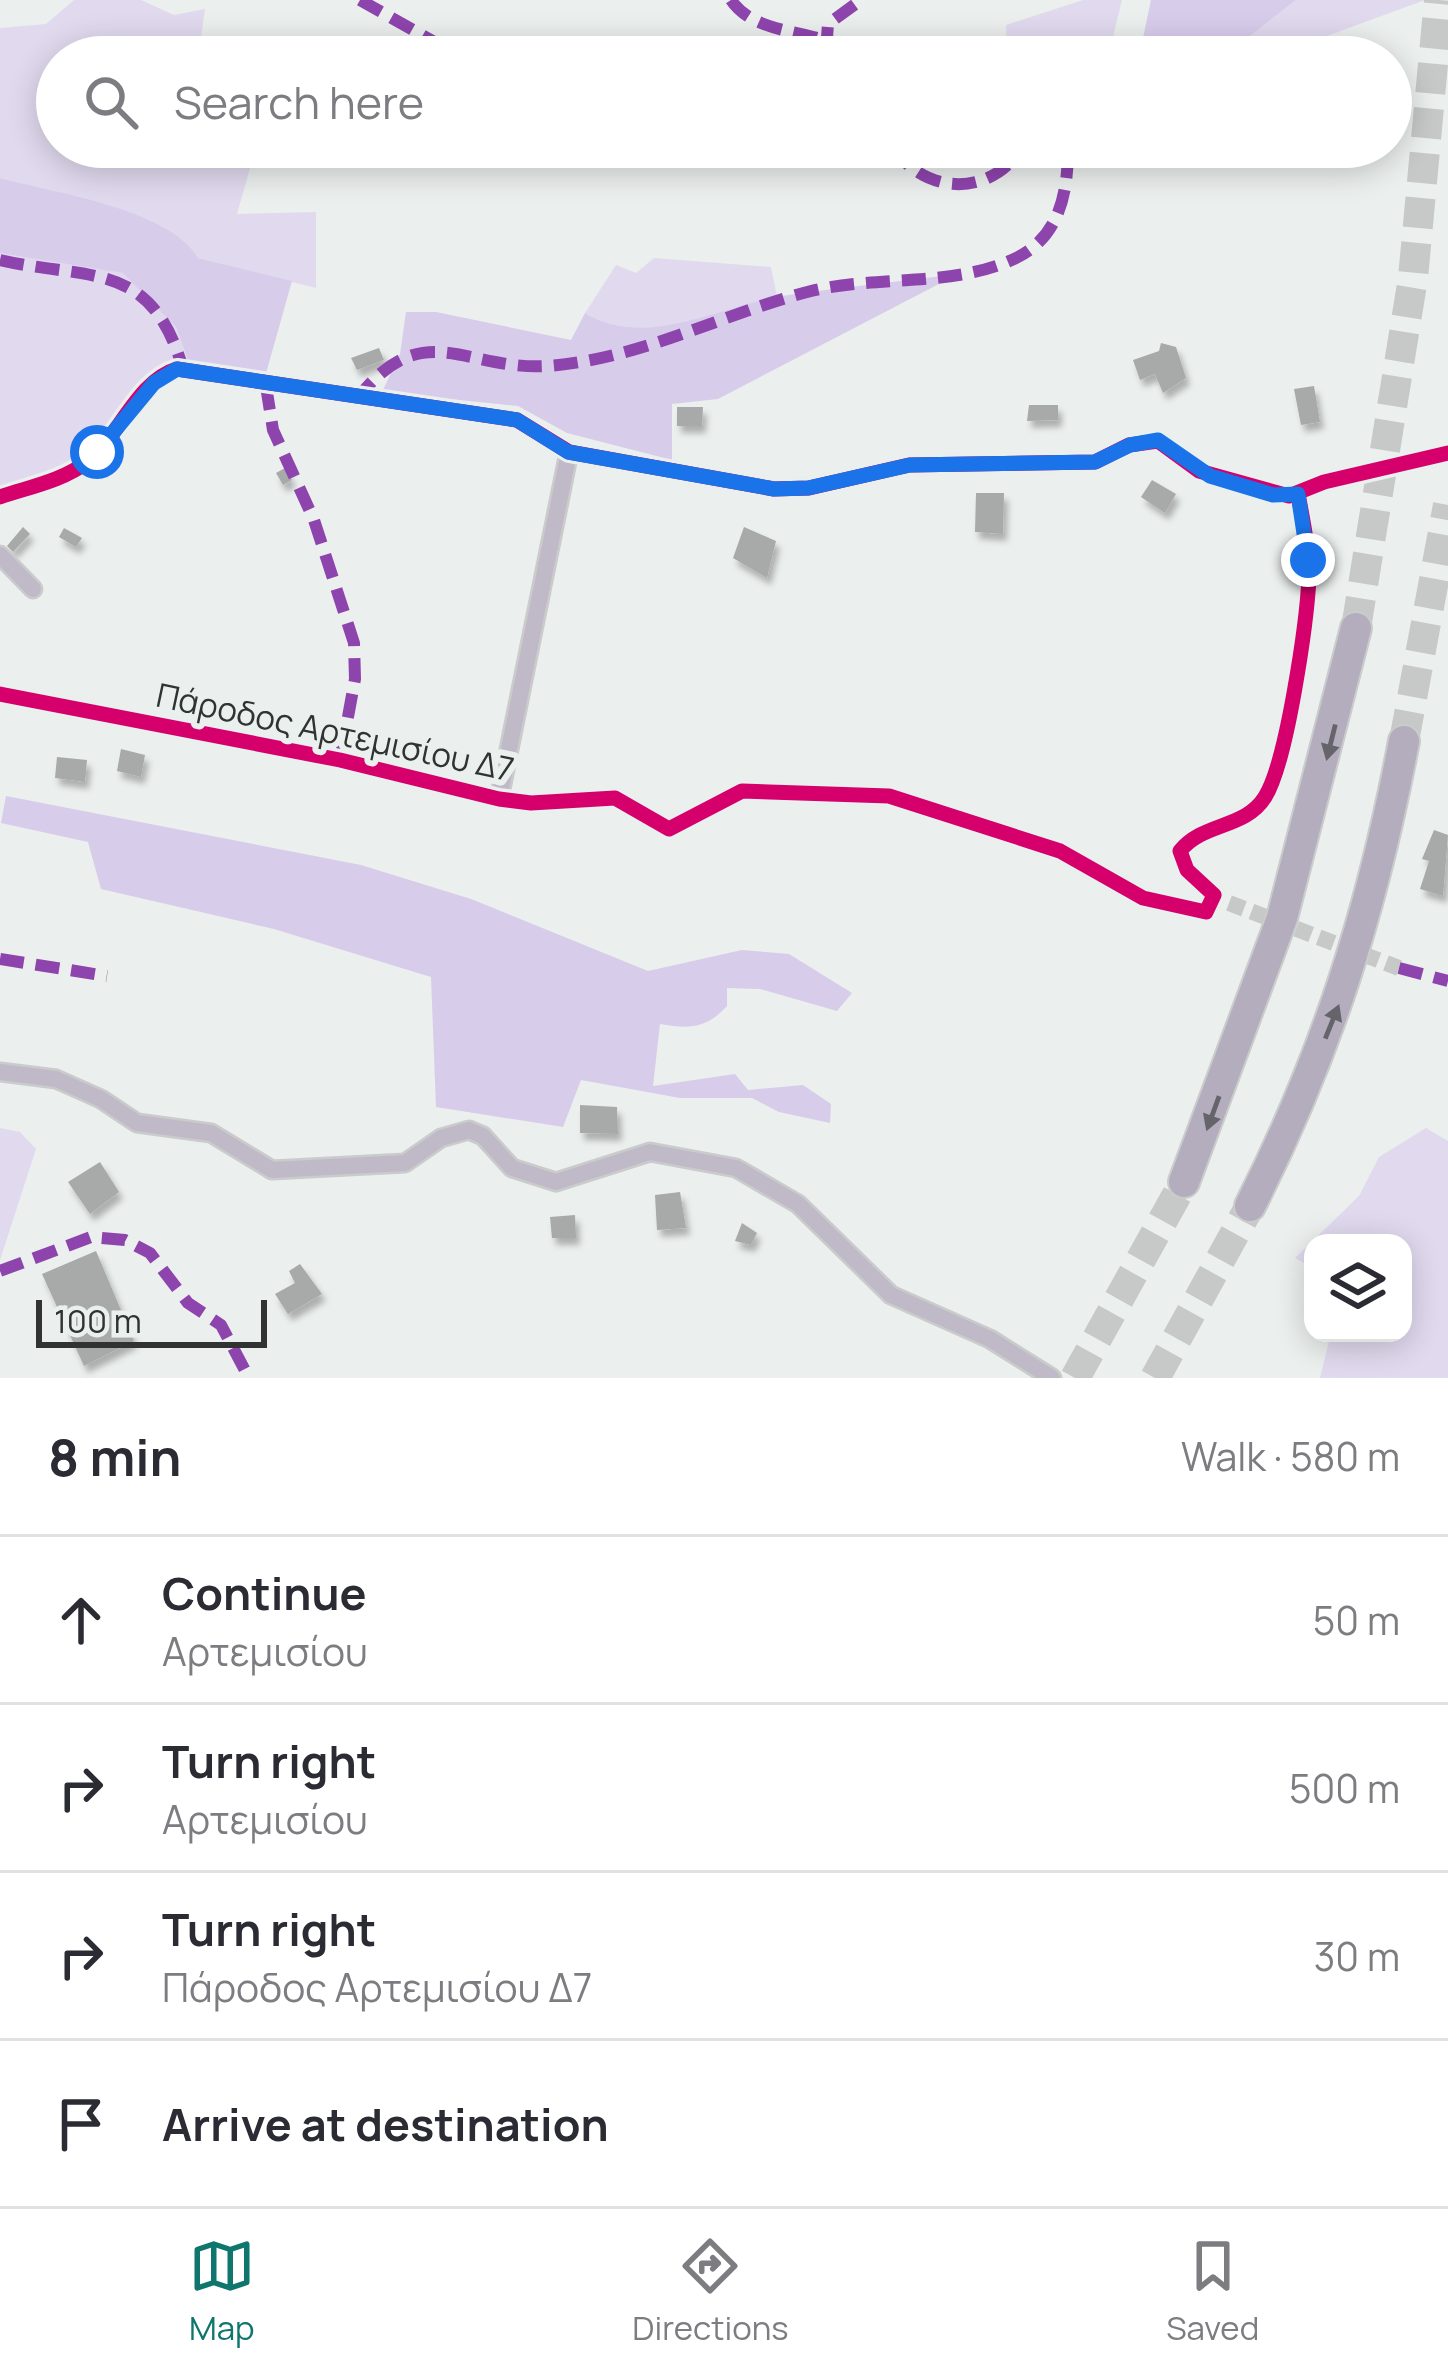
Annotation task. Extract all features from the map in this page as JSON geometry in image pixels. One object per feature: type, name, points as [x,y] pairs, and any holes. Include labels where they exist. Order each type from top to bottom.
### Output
[{"type":"highway","points":[[1184,1182],[1282,918],[1337,720],[1356,628]]},
{"type":"highway","points":[[1250,1206],[1349,976],[1385,847],[1404,741]]},
{"type":"street","points":[[0,497],[54,480],[88,461],[154,383],[177,369],[517,420],[568,452],[774,489],[808,488],[910,465],[1095,462],[1130,445],[1158,440],[1210,476],[1273,495],[1298,494],[1324,482],[1448,453]]},
{"type":"street","points":[[499,799],[568,452]]},
{"type":"street","name":"Πάροδος Αρτεμισίου Δ7","points":[[0,694],[340,760],[499,799],[531,803],[615,798],[669,829],[742,791],[889,796],[1060,851],[1143,898],[1200,914],[1222,899],[1187,870],[1180,851],[1200,833],[1254,810],[1274,778],[1309,582],[1298,494]]},
{"type":"street","points":[[0,554],[33,589]]},
{"type":"street","points":[[0,1072],[56,1079],[101,1099],[137,1123],[211,1132],[272,1170],[405,1163],[441,1138],[469,1130],[512,1168],[556,1182],[650,1152],[736,1168],[798,1204],[891,1295],[990,1339],[1052,1378]]},
{"type":"shaded area","points":[[74,0],[141,0],[174,15],[205,9],[201,36],[36,36],[36,168],[250,168],[237,214],[316,212],[316,288],[198,258],[150,220],[0,178],[0,28],[46,24]]},
{"type":"shaded area","points":[[1083,0],[1122,0],[1113,36],[1006,36],[1006,25]]},
{"type":"shaded area","points":[[1151,0],[1296,0],[1250,36],[1143,36]]},
{"type":"shaded area","points":[[1296,0],[1425,0],[1327,36],[1250,36]]},
{"type":"shaded area","points":[[0,178],[109,205],[163,227],[198,258],[292,281],[265,377],[190,366],[176,327],[123,273],[0,253]]},
{"type":"shaded area","points":[[0,252],[124,273],[176,327],[190,366],[175,365],[70,466],[0,491]]},
{"type":"shaded area","points":[[654,258],[771,267],[777,297],[655,327],[607,323],[585,313],[616,265],[636,273]]},
{"type":"shaded area","points":[[958,274],[718,399],[672,404],[672,460],[567,433],[518,406],[382,392],[400,354],[406,312],[436,312],[571,340],[585,313],[608,323],[658,327],[782,296]]},
{"type":"shaded area","points":[[6,796],[361,865],[471,899],[648,971],[742,950],[789,954],[852,993],[837,1011],[760,989],[727,988],[727,1006],[712,1019],[688,1027],[660,1024],[653,1086],[735,1074],[748,1090],[803,1085],[831,1104],[830,1123],[779,1112],[752,1098],[680,1098],[581,1080],[563,1127],[436,1107],[431,977],[274,929],[101,889],[88,842],[1,823]]},
{"type":"shaded area","points":[[0,1128],[20,1132],[36,1149],[0,1260]]},
{"type":"shaded area","points":[[1426,1128],[1448,1141],[1448,1378],[1320,1378],[1329,1342],[1412,1342],[1412,1234],[1320,1234],[1359,1196],[1379,1157]]},
{"type":"building","points":[[1161,343],[1176,347],[1186,378],[1163,393],[1155,374],[1140,380],[1133,360],[1159,351]]},
{"type":"building","points":[[379,348],[384,360],[357,370],[351,358]]},
{"type":"building","points":[[1314,386],[1320,422],[1301,425],[1294,389]]},
{"type":"building","points":[[1029,405],[1058,405],[1058,420],[1027,421]]},
{"type":"building","points":[[677,407],[703,407],[702,426],[677,426]]},
{"type":"building","points":[[285,468],[292,480],[283,485],[276,473]]},
{"type":"building","points":[[1152,480],[1176,494],[1165,513],[1141,497]]},
{"type":"building","points":[[976,493],[1004,493],[1003,534],[975,532]]},
{"type":"building","points":[[23,527],[30,534],[13,552],[7,546]]},
{"type":"building","points":[[744,527],[776,541],[767,578],[733,558]]},
{"type":"building","points":[[64,528],[82,538],[76,547],[59,537]]},
{"type":"building","points":[[121,749],[145,755],[141,777],[117,771]]},
{"type":"building","points":[[57,757],[87,760],[85,782],[55,778]]},
{"type":"building","points":[[1434,830],[1448,835],[1443,896],[1420,889],[1429,861],[1422,859]]},
{"type":"building","points":[[580,1105],[617,1107],[618,1134],[580,1133]]},
{"type":"building","points":[[100,1162],[119,1192],[90,1214],[68,1182]]},
{"type":"building","points":[[680,1192],[686,1228],[657,1230],[655,1195]]},
{"type":"building","points":[[575,1215],[576,1238],[552,1238],[550,1217]]},
{"type":"building","points":[[742,1223],[757,1233],[751,1245],[735,1241]]},
{"type":"building","points":[[96,1251],[134,1341],[84,1366],[42,1274]]},
{"type":"building","points":[[300,1264],[322,1294],[288,1314],[275,1294],[295,1283],[289,1271]]},
{"type":"tunnel","points":[[1356,628],[1413,278],[1439,0]]},
{"type":"tunnel","points":[[1404,741],[1448,505]]},
{"type":"tunnel","points":[[1229,903],[1399,968]]},
{"type":"tunnel","points":[[1075,1378],[1184,1182]]},
{"type":"tunnel","points":[[1155,1378],[1250,1206]]},
{"type":"marked path","points":[[360,0],[424,36]]},
{"type":"marked path","points":[[731,0],[758,22],[808,36]]},
{"type":"marked path","points":[[827,36],[828,24],[861,0]]},
{"type":"marked path","points":[[913,168],[940,182],[958,184],[976,182],[1003,168]]},
{"type":"marked path","points":[[356,400],[380,374],[402,359],[424,353],[518,365],[582,362],[649,345],[811,291],[994,267],[1018,257],[1044,237],[1064,195],[1067,168]]},
{"type":"marked path","points":[[0,260],[89,275],[135,292],[154,309],[170,334],[183,369]]},
{"type":"marked path","points":[[266,386],[273,430],[314,520],[354,643],[355,679],[340,760]]},
{"type":"marked path","points":[[0,959],[107,976]]},
{"type":"marked path","points":[[1399,968],[1448,981]]},
{"type":"marked path","points":[[0,1271],[91,1237],[125,1240],[150,1253],[188,1303],[221,1325],[249,1378]]},
{"type":"cycle path","points":[[0,497],[56,479],[87,462],[139,397],[177,369],[517,420],[569,452],[774,489],[809,488],[909,465],[1095,462],[1129,445],[1158,441],[1199,471],[1289,496],[1324,482],[1448,453]]},
{"type":"cycle path","points":[[0,694],[340,760],[499,799],[531,803],[615,798],[669,829],[742,791],[889,796],[1060,851],[1143,898],[1206,912],[1214,895],[1187,870],[1180,851],[1200,835],[1257,807],[1273,779],[1288,724],[1309,577],[1298,494]]},
{"type":"route","points":[[97,452],[154,383],[177,369],[356,400],[418,403],[517,420],[568,452],[774,489],[808,488],[910,465],[1095,462],[1130,445],[1158,440],[1210,476],[1273,495],[1298,494],[1308,560]]}]
